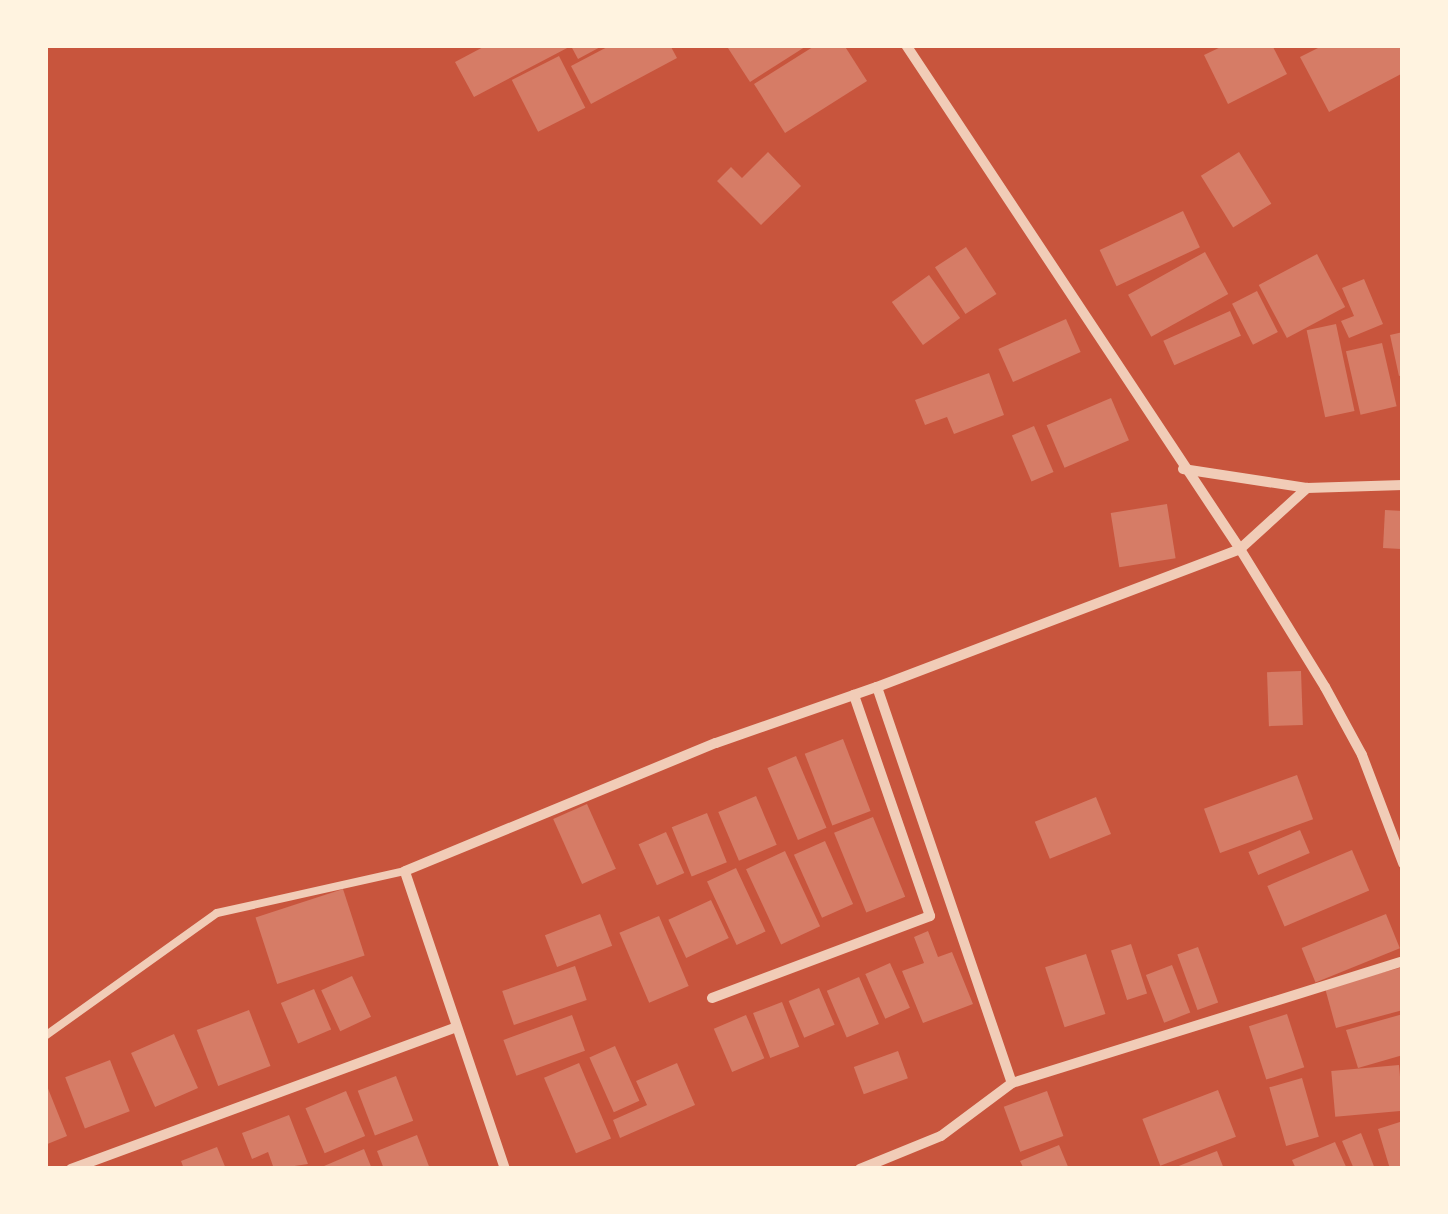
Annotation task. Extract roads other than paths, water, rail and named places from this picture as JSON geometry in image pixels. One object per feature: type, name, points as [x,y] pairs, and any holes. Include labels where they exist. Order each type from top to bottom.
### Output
[{"type":"street","points":[[906,45],[1240,549],[1362,755],[1403,863]]},
{"type":"street","points":[[1183,468],[1307,488],[1403,485]]},
{"type":"street","points":[[504,1169],[405,871],[716,743],[877,687],[1240,549],[1307,488]]},
{"type":"street","points":[[877,687],[1012,1082]]},
{"type":"street","points":[[712,998],[930,916],[854,695]]},
{"type":"street","points":[[860,1169],[941,1136],[1012,1082],[1403,961]]},
{"type":"street","points":[[71,1169],[456,1027]]},
{"type":"lane","points":[[45,1036],[218,913],[405,871]]}]
